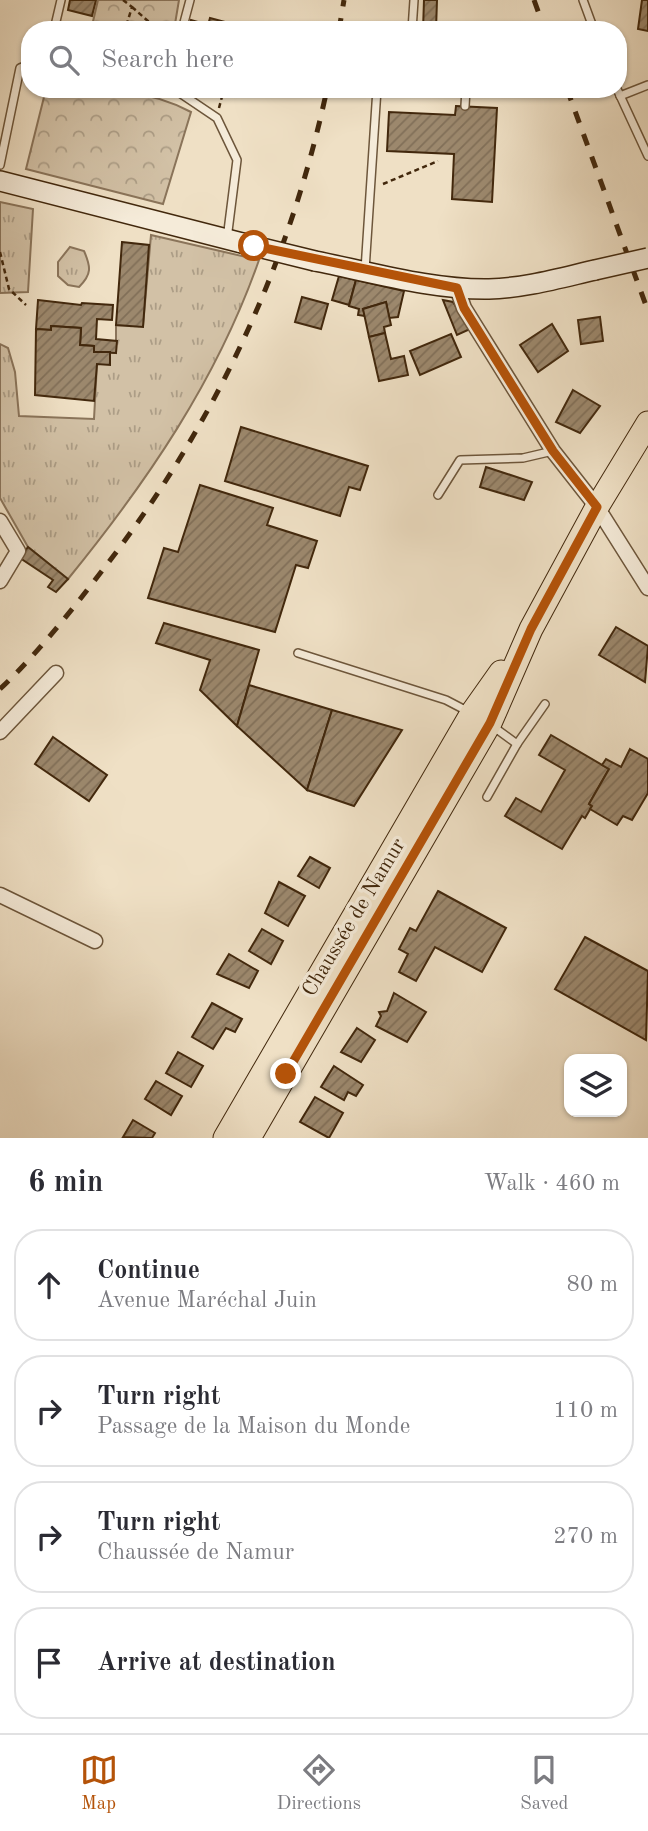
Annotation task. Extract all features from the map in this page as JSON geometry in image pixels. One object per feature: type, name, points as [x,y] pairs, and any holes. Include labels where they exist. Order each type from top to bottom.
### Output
[{"type":"main road","name":"Chaussée de Namur","points":[[249,1138],[597,507],[648,423]]},
{"type":"main road","name":"Chaussée de Namur","points":[[225,1138],[481,718]]},
{"type":"street","points":[[0,181],[315,261],[457,288],[491,289],[532,284],[648,258]]},
{"type":"street","points":[[457,288],[464,308],[553,451],[597,507],[648,588]]},
{"type":"street","points":[[0,521],[18,551],[0,581]]},
{"type":"street","points":[[0,732],[56,673]]},
{"type":"street","points":[[0,895],[94,941]]},
{"type":"lane","points":[[56,21],[61,0]]},
{"type":"lane","points":[[184,21],[190,0]]},
{"type":"lane","points":[[413,21],[414,0]]},
{"type":"lane","points":[[583,0],[591,21]]},
{"type":"lane","points":[[0,164],[21,68]]},
{"type":"lane","points":[[627,90],[648,85]]},
{"type":"lane","points":[[187,98],[217,118],[237,160],[235,241]]},
{"type":"lane","points":[[365,271],[376,98]]},
{"type":"lane","points":[[465,98],[465,106]]},
{"type":"lane","points":[[621,98],[648,156]]},
{"type":"lane","points":[[438,495],[460,460],[523,458],[553,451]]},
{"type":"lane","points":[[298,653],[446,700],[481,718],[517,744]]},
{"type":"lane","points":[[487,797],[517,744],[545,704]]},
{"type":"path","points":[[123,0],[148,21]]},
{"type":"path","points":[[127,21],[131,6]]},
{"type":"path","points":[[217,118],[222,98]]},
{"type":"path","points":[[370,189],[438,161]]},
{"type":"path","points":[[0,252],[9,289],[26,305]]},
{"type":"green space","points":[[98,0],[179,0],[176,21],[93,21]]},
{"type":"green space","points":[[44,98],[156,98],[191,112],[163,204],[26,169]]},
{"type":"green space","points":[[0,202],[33,209],[28,292],[0,293]]},
{"type":"green space","points":[[151,235],[259,260],[223,347],[201,388],[152,467],[68,579],[28,547],[0,498],[0,344],[8,348],[15,372],[19,416],[94,419],[97,364],[110,364],[110,352],[116,353],[116,325],[143,326]]},
{"type":"green space","points":[[70,247],[84,251],[88,262],[88,274],[79,287],[68,285],[58,276],[58,262]]},
{"type":"building","points":[[70,0],[96,0],[92,16],[68,10]]},
{"type":"building","points":[[424,0],[437,0],[436,21],[423,21]]},
{"type":"building","points":[[642,0],[648,0],[648,31],[638,29]]},
{"type":"building","points":[[456,106],[497,108],[492,202],[452,199],[454,154],[387,151],[389,112],[455,115]]},
{"type":"building","points":[[122,242],[149,245],[143,327],[116,325]]},
{"type":"building","points":[[339,276],[356,280],[349,305],[332,300]]},
{"type":"building","points":[[356,280],[404,291],[398,317],[389,318],[386,302],[363,309],[365,316],[358,315],[359,309],[349,306]]},
{"type":"building","points":[[302,297],[328,304],[321,329],[295,322]]},
{"type":"building","points":[[38,300],[81,305],[113,305],[112,320],[97,319],[96,339],[117,341],[116,353],[94,352],[94,346],[80,345],[81,328],[51,326],[51,330],[36,329]]},
{"type":"building","points":[[443,300],[453,302],[470,329],[457,335]]},
{"type":"building","points":[[386,302],[391,325],[384,327],[385,333],[369,337],[363,309]]},
{"type":"building","points":[[600,317],[603,341],[581,344],[578,320]]},
{"type":"building","points":[[552,324],[568,351],[538,372],[520,345]]},
{"type":"building","points":[[51,326],[81,328],[80,345],[94,346],[94,352],[110,352],[110,365],[97,364],[94,401],[35,395],[36,329],[51,330]]},
{"type":"building","points":[[385,333],[391,359],[404,356],[408,375],[379,381],[369,337]]},
{"type":"building","points":[[451,334],[461,357],[420,375],[410,351]]},
{"type":"building","points":[[573,390],[600,406],[580,433],[556,422]]},
{"type":"building","points":[[241,427],[368,466],[360,490],[349,487],[340,516],[225,481]]},
{"type":"building","points":[[486,467],[532,482],[524,500],[480,487]]},
{"type":"building","points":[[200,485],[273,508],[267,525],[317,541],[308,568],[296,565],[275,632],[148,598],[164,548],[178,552]]},
{"type":"building","points":[[28,547],[68,579],[56,592],[48,587],[53,580],[20,558]]},
{"type":"building","points":[[164,623],[259,650],[237,726],[200,690],[210,660],[156,643]]},
{"type":"building","points":[[616,627],[648,646],[645,682],[599,655]]},
{"type":"building","points":[[249,685],[332,710],[307,790],[237,726]]},
{"type":"building","points":[[332,710],[402,730],[354,806],[307,790]]},
{"type":"building","points":[[551,735],[609,769],[589,804],[592,806],[585,818],[582,816],[562,849],[505,816],[516,798],[541,812],[565,770],[539,755]]},
{"type":"building","points":[[53,737],[107,775],[89,801],[35,764]]},
{"type":"building","points":[[630,749],[648,759],[648,793],[632,820],[623,816],[617,825],[590,809],[592,806],[589,804],[609,769],[602,765],[606,759],[621,767]]},
{"type":"building","points":[[310,857],[330,868],[319,888],[298,876]]},
{"type":"building","points":[[279,882],[305,896],[288,926],[265,913]]},
{"type":"building","points":[[438,891],[506,928],[482,972],[435,947],[416,981],[399,972],[408,954],[399,949],[410,928],[416,931]]},
{"type":"building","points":[[262,929],[283,941],[271,964],[249,951]]},
{"type":"building","points":[[585,937],[648,971],[646,1040],[555,989]]},
{"type":"building","points":[[229,954],[258,971],[249,988],[217,974]]},
{"type":"building","points":[[394,993],[426,1012],[407,1042],[376,1026],[381,1016],[379,1012],[387,1011]]},
{"type":"building","points":[[212,1003],[242,1019],[235,1032],[226,1028],[213,1049],[192,1037]]},
{"type":"building","points":[[357,1028],[375,1040],[361,1062],[341,1052]]},
{"type":"building","points":[[178,1052],[203,1066],[191,1087],[166,1073]]},
{"type":"building","points":[[334,1066],[363,1085],[356,1096],[348,1092],[344,1100],[321,1087]]},
{"type":"building","points":[[156,1081],[182,1096],[171,1115],[145,1099]]},
{"type":"building","points":[[315,1097],[343,1113],[329,1138],[300,1122]]},
{"type":"building","points":[[133,1120],[155,1133],[152,1138],[123,1137]]},
{"type":"railway","points":[[340,21],[344,0]]},
{"type":"railway","points":[[534,0],[542,21]]},
{"type":"railway","points":[[0,689],[51,634],[139,521],[210,406],[241,346],[268,284],[311,155],[325,98]]},
{"type":"railway","points":[[570,98],[648,311]]},
{"type":"route","points":[[254,246],[315,261],[457,288],[464,308],[553,451],[597,507],[531,629],[490,723],[286,1074]]}]
